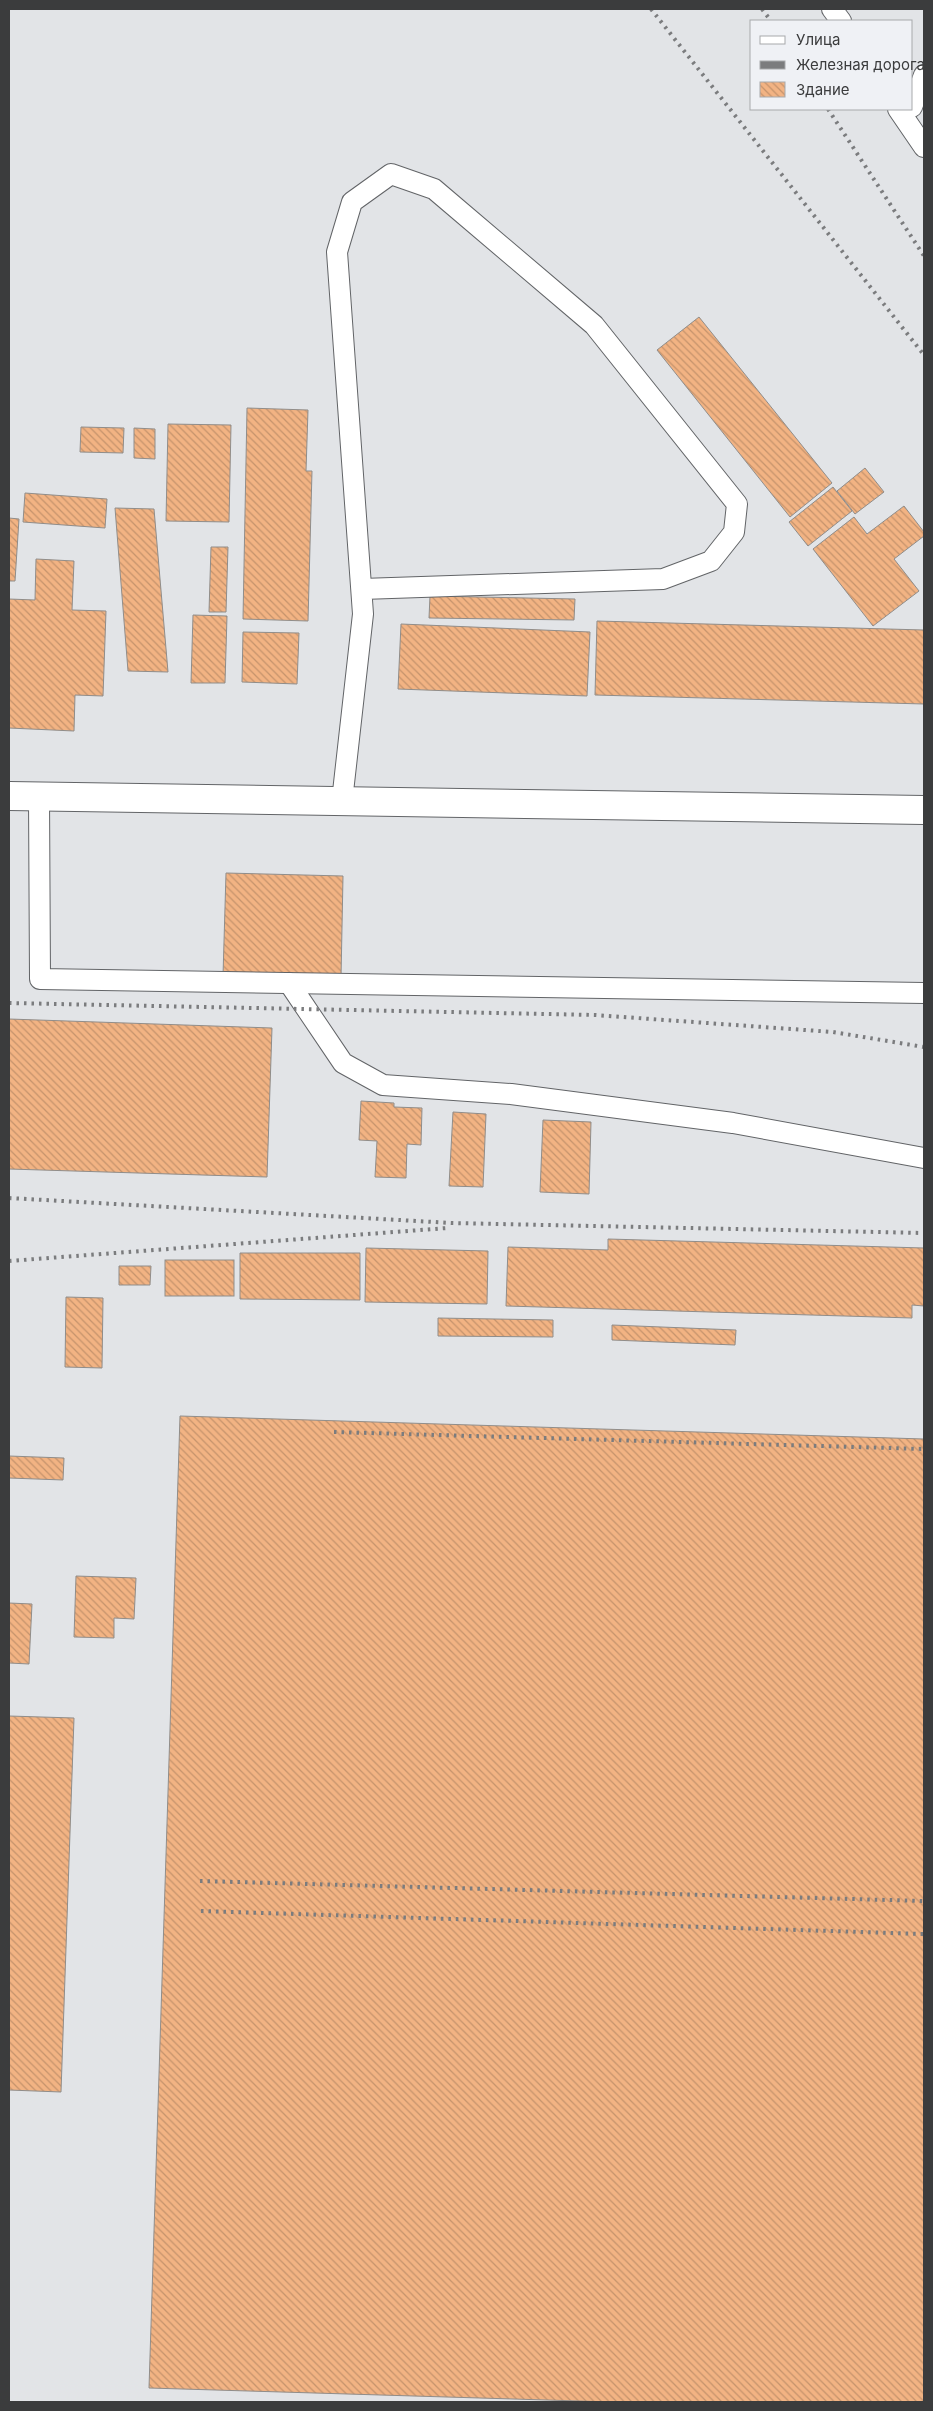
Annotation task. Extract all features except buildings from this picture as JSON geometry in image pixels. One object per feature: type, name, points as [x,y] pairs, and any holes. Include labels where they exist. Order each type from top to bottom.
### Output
[{"type":"street","points":[[9,796],[924,810]]},
{"type":"lane","points":[[832,9],[840,20]]},
{"type":"lane","points":[[913,99],[924,75]]},
{"type":"lane","points":[[907,112],[924,147]]},
{"type":"lane","points":[[342,801],[363,614],[337,252],[352,202],[391,174],[434,189],[594,325],[737,504],[734,532],[711,561],[663,579],[362,589]]},
{"type":"lane","points":[[39,797],[40,979],[924,993]]},
{"type":"lane","points":[[289,982],[343,1063],[383,1085],[511,1094],[733,1123],[924,1158]]},
{"type":"railway","points":[[651,9],[924,355]]},
{"type":"railway","points":[[762,9],[770,20]]},
{"type":"railway","points":[[829,110],[924,256]]},
{"type":"railway","points":[[9,1003],[595,1015],[833,1032],[924,1047]]},
{"type":"railway","points":[[9,1198],[452,1223],[924,1233]]},
{"type":"railway","points":[[9,1261],[447,1228]]},
{"type":"railway","points":[[334,1432],[924,1449]]},
{"type":"railway","points":[[200,1881],[924,1901]]},
{"type":"railway","points":[[201,1911],[924,1934]]}]
